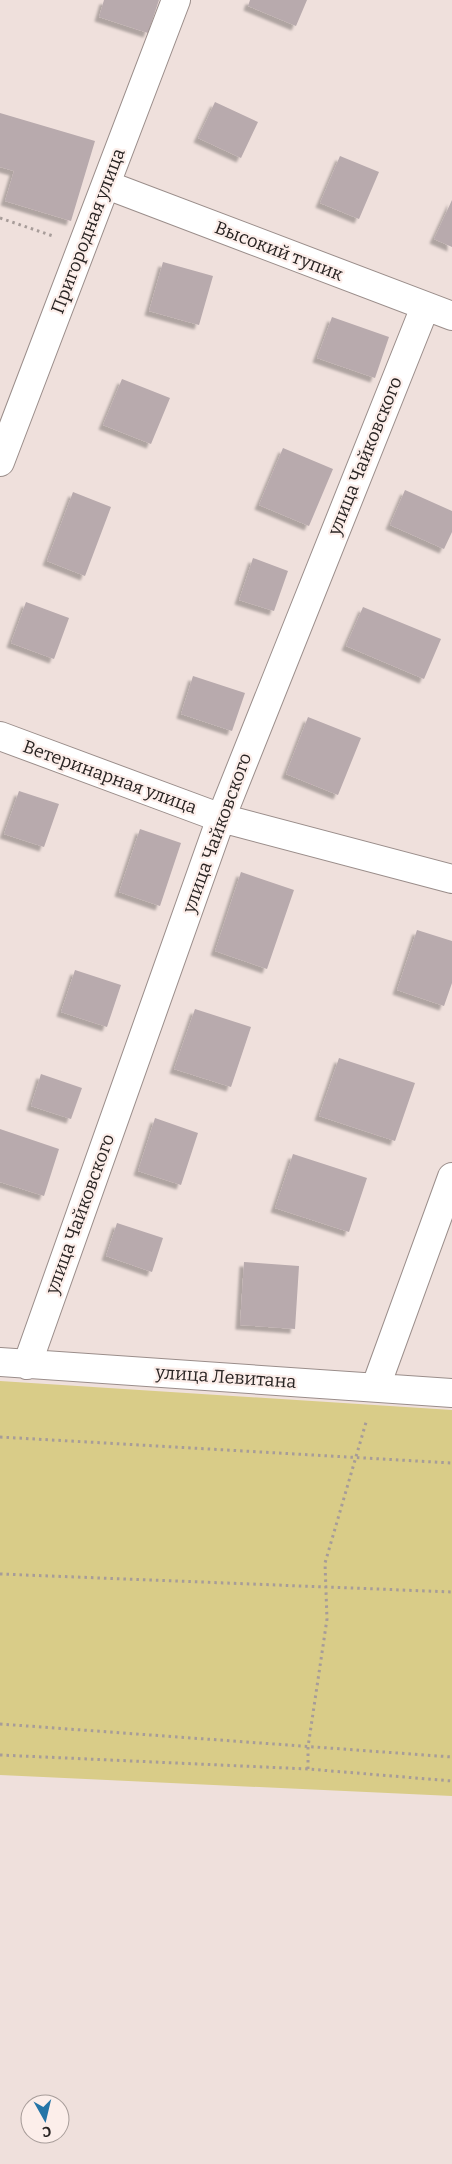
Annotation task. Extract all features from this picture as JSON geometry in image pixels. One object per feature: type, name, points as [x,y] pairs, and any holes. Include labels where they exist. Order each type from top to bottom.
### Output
[{"type":"street","name":"Пригородная улица","points":[[0,462],[176,0]]},
{"type":"street","name":"Высокий тупик","points":[[107,185],[452,316]]},
{"type":"street","name":"улица Чайковского","points":[[27,1364],[221,818],[425,307]]},
{"type":"street","name":"Ветеринарная улица","points":[[0,736],[221,818],[452,878]]},
{"type":"street","points":[[376,1386],[452,1177]]},
{"type":"street","name":"улица Левитана","points":[[0,1362],[376,1386],[452,1393]]},
{"type":"path","points":[[0,218],[82,246]]},
{"type":"path","points":[[308,1769],[308,1747],[326,1619],[325,1563],[376,1386]]},
{"type":"path","points":[[0,1437],[452,1463]]},
{"type":"path","points":[[0,1574],[452,1592]]},
{"type":"path","points":[[0,1724],[452,1757]]},
{"type":"path","points":[[0,1754],[308,1769],[452,1781]]},
{"type":"shaded area","points":[[0,1381],[452,1410],[452,1796],[0,1775]]},
{"type":"building","points":[[104,0],[159,0],[148,33],[99,17]]},
{"type":"building","points":[[250,0],[307,0],[296,26],[248,6]]},
{"type":"building","points":[[215,102],[258,122],[241,158],[198,138]]},
{"type":"building","points":[[0,113],[95,141],[71,221],[5,201],[14,171],[0,167]]},
{"type":"building","points":[[340,156],[379,172],[359,219],[320,203]]},
{"type":"building","points":[[452,200],[452,247],[434,239]]},
{"type":"building","points":[[163,262],[213,276],[199,325],[149,311]]},
{"type":"building","points":[[332,317],[389,337],[375,378],[317,358]]},
{"type":"building","points":[[122,379],[170,398],[151,444],[103,425]]},
{"type":"building","points":[[283,448],[333,469],[309,526],[259,505]]},
{"type":"building","points":[[405,490],[452,511],[452,532],[444,549],[390,525]]},
{"type":"building","points":[[73,492],[111,507],[85,576],[47,561]]},
{"type":"building","points":[[253,558],[288,571],[274,611],[239,600]]},
{"type":"building","points":[[26,602],[69,618],[54,659],[11,643]]},
{"type":"building","points":[[363,607],[441,639],[424,679],[346,646]]},
{"type":"building","points":[[193,676],[245,693],[232,731],[181,714]]},
{"type":"building","points":[[308,717],[361,738],[338,795],[286,774]]},
{"type":"building","points":[[19,791],[59,804],[44,847],[4,834]]},
{"type":"building","points":[[140,829],[181,843],[160,906],[119,892]]},
{"type":"building","points":[[241,872],[294,890],[267,969],[215,951]]},
{"type":"building","points":[[417,930],[452,941],[452,983],[444,1006],[397,990]]},
{"type":"building","points":[[75,970],[121,985],[107,1027],[61,1012]]},
{"type":"building","points":[[195,1009],[251,1027],[231,1087],[174,1069]]},
{"type":"building","points":[[339,1058],[415,1083],[395,1141],[319,1116]]},
{"type":"building","points":[[41,1074],[82,1088],[71,1119],[31,1106]]},
{"type":"building","points":[[155,1118],[198,1133],[181,1185],[138,1171]]},
{"type":"building","points":[[0,1129],[59,1149],[44,1196],[0,1182]]},
{"type":"building","points":[[293,1154],[367,1178],[349,1232],[275,1208]]},
{"type":"building","points":[[117,1223],[163,1238],[152,1272],[106,1256]]},
{"type":"building","points":[[244,1262],[299,1266],[295,1329],[240,1325]]}]
